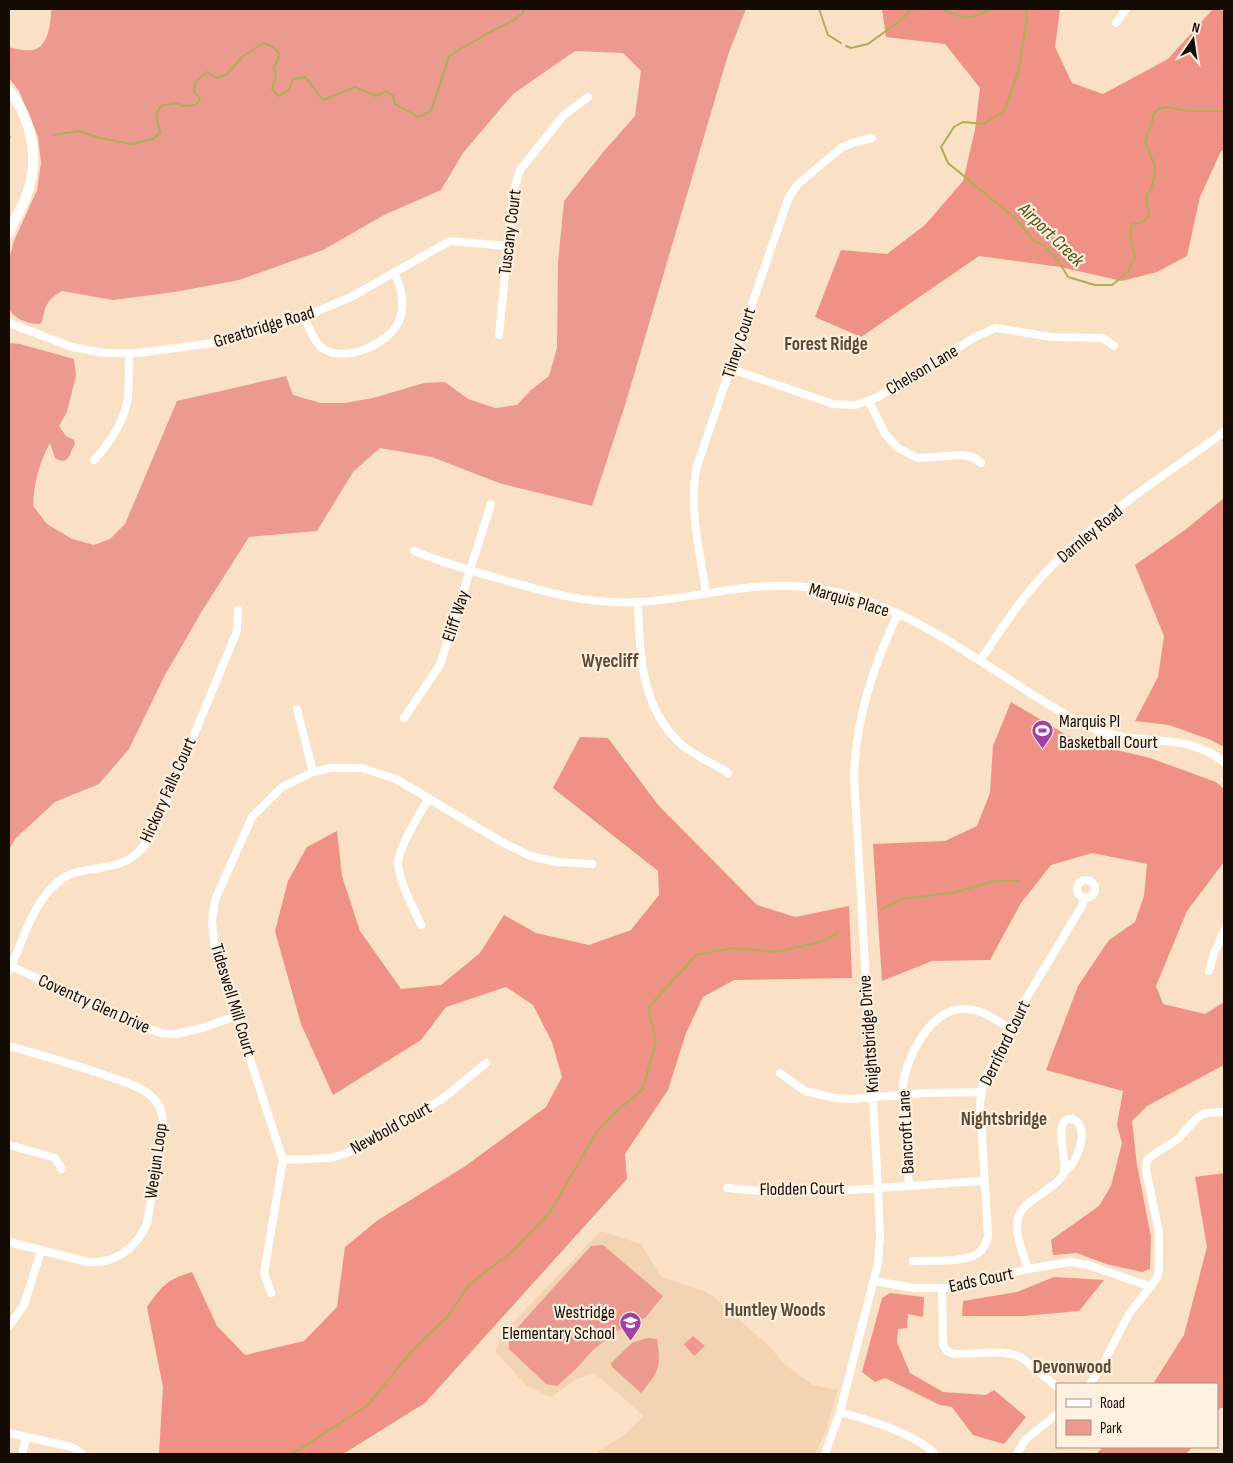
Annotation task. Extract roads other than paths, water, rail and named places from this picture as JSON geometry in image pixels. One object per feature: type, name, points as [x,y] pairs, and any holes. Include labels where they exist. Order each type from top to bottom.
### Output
[{"type":"street","points":[[1116,23],[1126,9]]},
{"type":"street","points":[[9,90],[18,101],[30,128],[33,156],[28,192],[9,233]]},
{"type":"street","name":"Tuscany Court","points":[[499,335],[513,194],[520,170],[563,116],[588,97]]},
{"type":"street","name":"Tilney Court","points":[[706,593],[692,501],[694,481],[697,466],[776,232],[792,191],[803,179],[841,148],[872,138]]},
{"type":"street","name":"Greatbridge Road","points":[[9,323],[72,347],[104,353],[129,354],[214,344],[251,334],[351,298],[450,241],[508,246]]},
{"type":"street","points":[[304,316],[313,337],[320,346],[331,352],[347,354],[382,340],[395,328],[401,312],[401,288],[394,272]]},
{"type":"street","name":"Chelson Lane","points":[[731,369],[833,404],[855,405],[870,401],[975,337],[996,328],[1052,337],[1103,338],[1114,346]]},
{"type":"street","points":[[94,460],[109,444],[125,409],[128,398],[129,354]]},
{"type":"street","points":[[870,401],[885,434],[898,448],[917,458],[962,455],[973,457],[981,463]]},
{"type":"street","name":"Darnley Road","points":[[980,661],[1022,600],[1049,568],[1070,548],[1126,503],[1224,432]]},
{"type":"street","name":"Eliff Way","points":[[404,718],[440,666],[491,504]]},
{"type":"street","name":"Marquis Place","points":[[414,551],[471,570],[580,600],[638,602],[748,586],[773,585],[798,586],[852,596],[920,624],[1083,724],[1099,731],[1124,737],[1180,743],[1211,754],[1224,762]]},
{"type":"street","points":[[638,602],[642,672],[646,687],[659,717],[682,745],[728,773]]},
{"type":"street","name":"Hickory Falls Court","points":[[10,968],[34,913],[44,898],[65,877],[78,872],[119,865],[145,847],[155,830],[237,631],[238,610]]},
{"type":"street","name":"Knightsbridge Drive","points":[[825,1454],[840,1412],[874,1281],[880,1246],[873,1098],[854,801],[854,759],[860,719],[868,687],[898,614]]},
{"type":"street","points":[[298,709],[313,772]]},
{"type":"street","name":"Tideswell Mill Court","points":[[271,1293],[264,1273],[283,1160],[215,951],[212,922],[215,900],[252,817],[282,787],[313,772],[331,768],[362,768],[396,779],[500,841],[530,856],[558,862],[592,864]]},
{"type":"street","points":[[422,925],[404,886],[398,862],[403,846],[429,798]]},
{"type":"street","name":"Derriford Court","points":[[912,1261],[967,1258],[978,1253],[983,1248],[988,1236],[980,1103],[983,1083],[1024,1002],[1082,906],[1084,898]]},
{"type":"street","points":[[1209,971],[1214,953],[1224,931]]},
{"type":"street","name":"Coventry Glen Drive","points":[[10,968],[161,1034],[176,1034],[202,1028],[236,1016]]},
{"type":"street","name":"Bancroft Lane","points":[[909,1185],[903,1086],[910,1059],[925,1032],[938,1019],[955,1010],[971,1010],[992,1017],[1010,1029]]},
{"type":"street","name":"Weejun Loop","points":[[9,1046],[74,1064],[129,1084],[149,1094],[156,1101],[164,1118],[147,1223],[143,1233],[136,1242],[119,1256],[100,1263],[88,1262],[9,1242]]},
{"type":"street","name":"Newbold Court","points":[[283,1160],[331,1158],[360,1147],[444,1098],[486,1063]]},
{"type":"street","points":[[780,1072],[805,1091],[851,1099],[981,1092]]},
{"type":"street","points":[[1091,1383],[1129,1314],[1151,1287],[1159,1269],[1159,1232],[1146,1170],[1147,1161],[1150,1157],[1178,1140],[1201,1115],[1224,1112]]},
{"type":"street","points":[[1028,1269],[1017,1228],[1018,1216],[1025,1207],[1062,1179],[1064,1172],[1062,1125],[1066,1120],[1070,1119],[1076,1121],[1082,1136],[1074,1163],[1064,1172]]},
{"type":"street","points":[[9,1145],[55,1158],[62,1169]]},
{"type":"street","name":"Flodden Court","points":[[727,1188],[788,1192],[984,1181]]},
{"type":"street","points":[[9,1326],[24,1305],[41,1251]]},
{"type":"street","name":"Eads Court","points":[[874,1281],[914,1288],[942,1288],[980,1282],[1028,1269],[1070,1262],[1088,1265],[1151,1287]]},
{"type":"street","points":[[942,1288],[943,1345],[947,1351],[954,1354],[1006,1353],[1014,1355],[1021,1358],[1056,1386]]},
{"type":"street","points":[[840,1412],[899,1432],[926,1446],[935,1454]]},
{"type":"street","points":[[1016,1454],[1025,1440],[1056,1415]]},
{"type":"street","points":[[9,1434],[72,1447],[82,1454]]},
{"type":"street","points":[[22,1454],[26,1437]]},
{"type":"waterway","name":"Airport Creek","points":[[53,135],[79,131],[100,138],[132,144],[153,139],[160,133],[156,114],[161,106],[174,103],[184,106],[196,105],[200,99],[194,91],[196,81],[207,72],[217,78],[227,74],[243,56],[264,43],[273,47],[279,53],[274,67],[276,76],[272,89],[279,96],[289,90],[293,79],[305,77],[323,100],[355,87],[376,96],[386,91],[393,96],[395,104],[418,117],[431,111],[449,56],[514,20],[523,13],[524,9]]},
{"type":"waterway","name":"Airport Creek","points":[[819,9],[828,35],[841,43]]},
{"type":"waterway","name":"Airport Creek","points":[[846,46],[851,48],[868,44],[901,20],[912,9]]},
{"type":"waterway","name":"Airport Creek","points":[[942,9],[962,17],[972,17],[992,9]]},
{"type":"waterway","name":"Airport Creek","points":[[1025,9],[1027,18],[1019,69],[1005,110],[984,124],[963,122],[954,127],[941,147],[948,163],[1017,220],[1034,241],[1045,246],[1058,260],[1068,277],[1095,285],[1112,285],[1127,273],[1135,258],[1130,234],[1132,224],[1141,223],[1149,216],[1146,196],[1151,189],[1155,166],[1145,142],[1153,115],[1158,109],[1166,107],[1188,111],[1224,111]]},
{"type":"waterway","points":[[882,909],[902,899],[951,893],[996,881],[1019,881]]},
{"type":"waterway","points":[[289,1454],[300,1449],[368,1405],[411,1352],[448,1316],[470,1284],[514,1250],[550,1212],[596,1133],[617,1111],[643,1089],[656,1041],[648,1008],[696,955],[733,948],[776,952],[820,942],[838,933]]},
{"type":"place","name":"Marquis Pl Basketball Court","points":[[1043,750]]},
{"type":"place","name":"Westridge Elementary School","points":[[631,1341]]},
{"type":"district","name":"Forest Ridge","points":[[826,344]]},
{"type":"district","name":"Wyecliff","points":[[610,661]]},
{"type":"district","name":"Nightsbridge","points":[[1004,1119]]},
{"type":"district","name":"Huntley Woods","points":[[775,1310]]},
{"type":"district","name":"Devonwood","points":[[1072,1367]]}]
